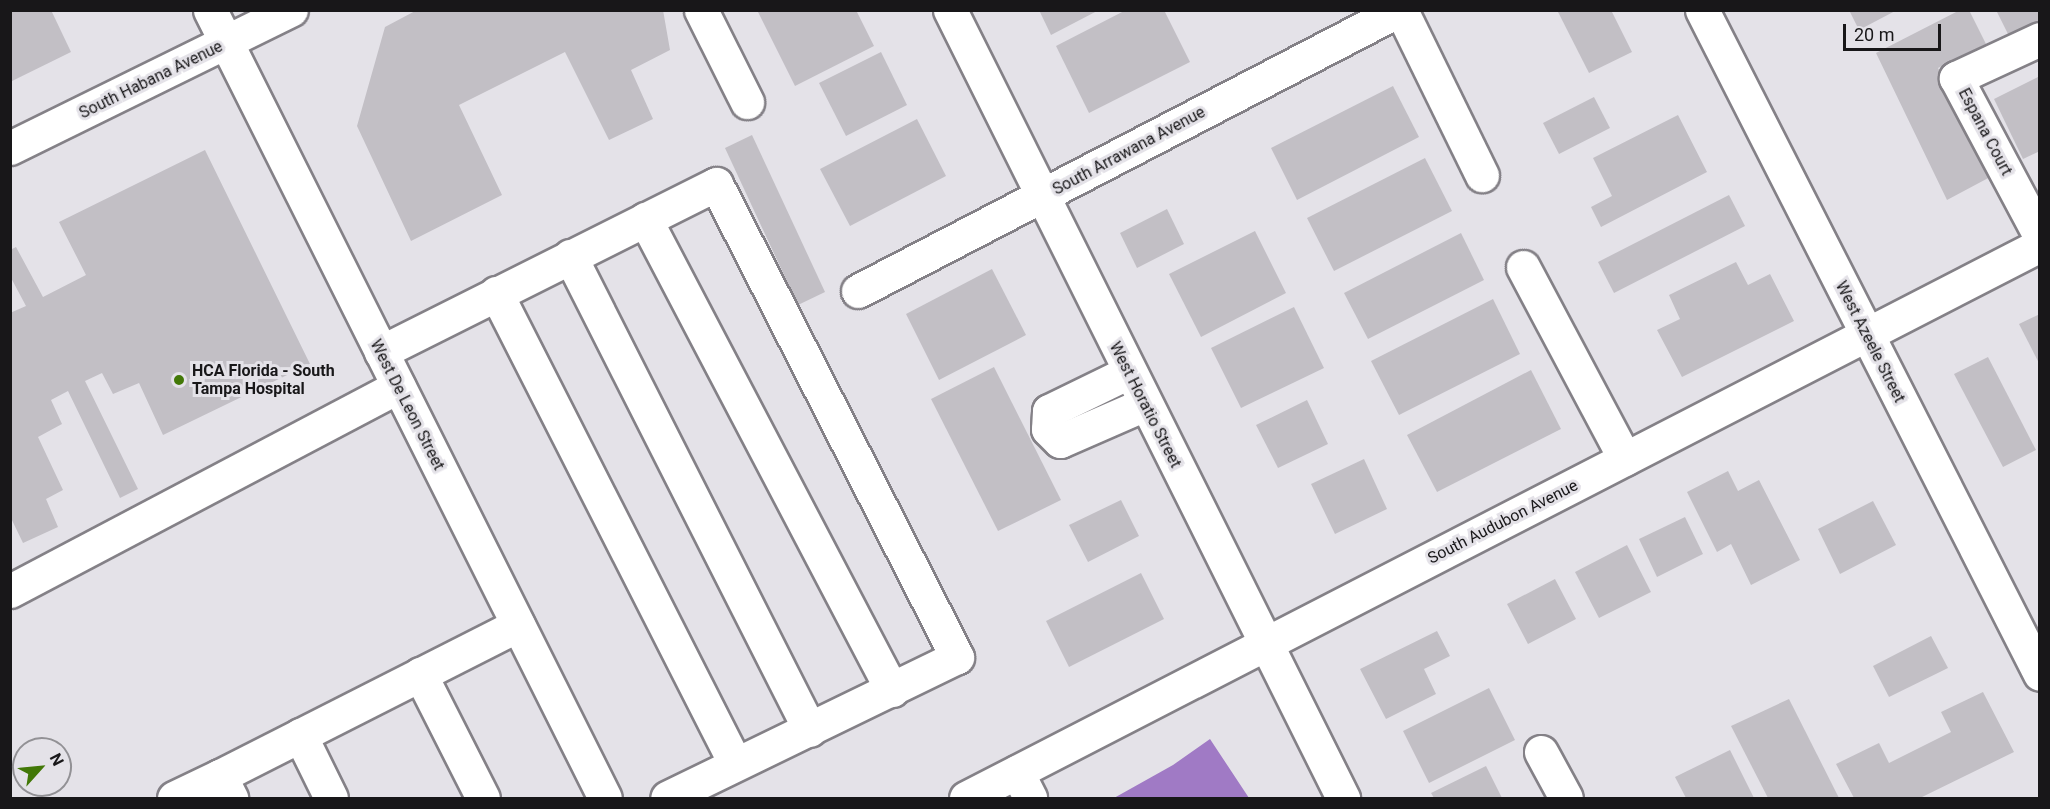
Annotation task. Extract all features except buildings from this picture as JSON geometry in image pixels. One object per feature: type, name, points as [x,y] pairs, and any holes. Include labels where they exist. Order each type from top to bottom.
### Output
[{"type":"street","name":"West De Leon Street","points":[[210,10],[605,798]]},
{"type":"street","name":"South Habana Avenue","points":[[10,148],[291,10]]},
{"type":"street","points":[[701,10],[747,102]]},
{"type":"street","name":"West Horatio Street","points":[[950,10],[1041,197],[1343,798]]},
{"type":"street","points":[[1400,10],[1482,175]]},
{"type":"street","name":"South Arrawana Avenue","points":[[858,291],[1400,10]]},
{"type":"street","name":"West Azeele Street","points":[[1702,10],[2040,674]]},
{"type":"street","name":"Espana Court","points":[[2040,39],[1956,78],[2040,236]]},
{"type":"street","points":[[381,352],[496,292],[716,184],[957,657],[667,798]]},
{"type":"street","points":[[645,219],[892,690]]},
{"type":"street","name":"South Audubon Avenue","points":[[966,798],[1024,785],[1266,645],[2040,244]]},
{"type":"street","points":[[570,256],[810,730]]},
{"type":"street","points":[[1523,267],[1625,459]]},
{"type":"street","points":[[496,292],[735,763]]},
{"type":"street","points":[[1129,372],[1049,411],[1048,429],[1060,441],[1145,404]]},
{"type":"street","points":[[10,591],[398,386]]},
{"type":"street","points":[[174,798],[226,787],[300,735],[518,625]]},
{"type":"street","points":[[420,674],[483,798]]},
{"type":"street","points":[[300,735],[331,798]]},
{"type":"street","points":[[1541,752],[1566,798]]},
{"type":"shaded area","points":[[1210,739],[1249,798],[1114,798],[1173,765]]},
{"type":"place","name":"HCA Florida - South Tampa Hospital","points":[[179,380]]}]
